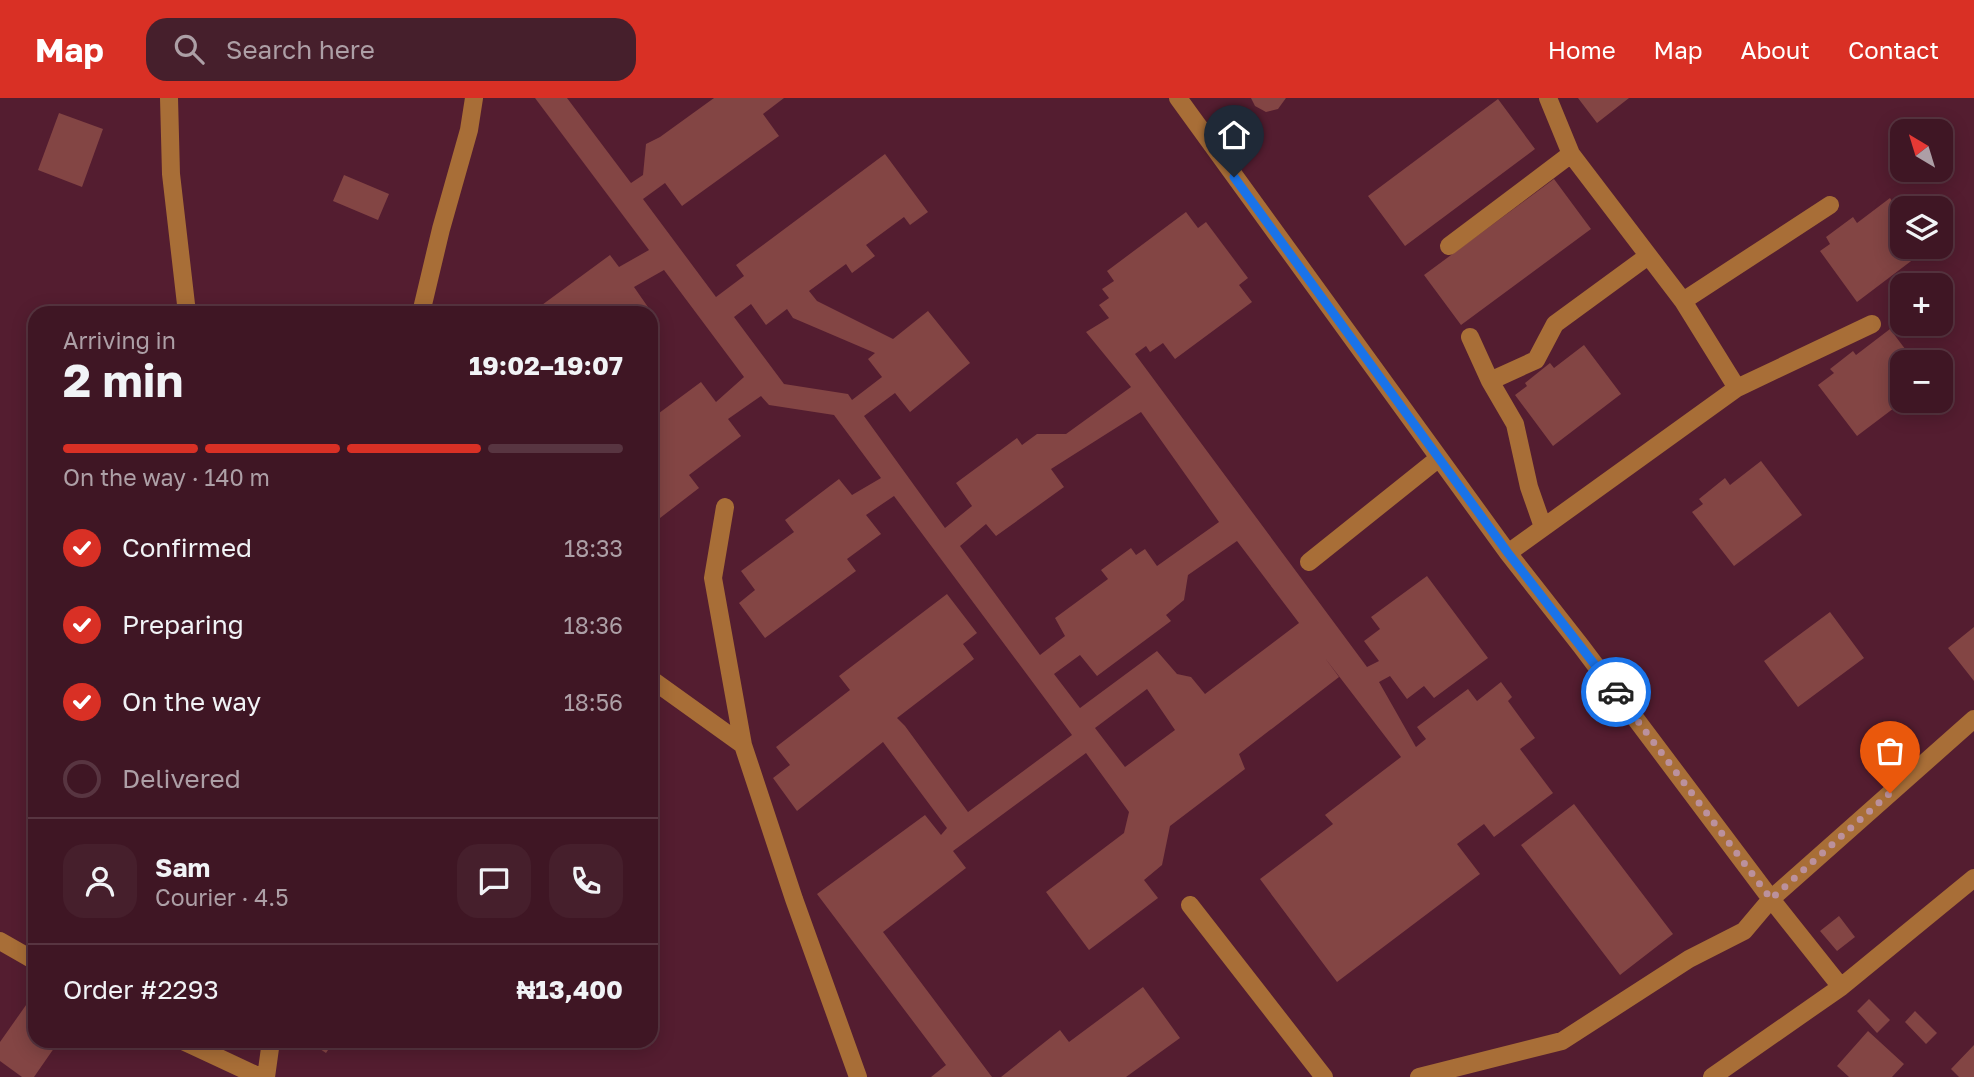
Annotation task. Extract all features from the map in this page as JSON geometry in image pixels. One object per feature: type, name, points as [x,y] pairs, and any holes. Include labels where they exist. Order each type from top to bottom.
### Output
[{"type":"street","points":[[169,98],[171,174],[186,306]]},
{"type":"street","points":[[423,306],[469,130],[474,98]]},
{"type":"street","points":[[1178,98],[1508,553],[1841,987]]},
{"type":"street","points":[[1548,98],[1571,154],[1683,301],[1737,388]]},
{"type":"street","points":[[1448,246],[1571,154]]},
{"type":"street","points":[[1683,301],[1830,205]]},
{"type":"street","points":[[1490,382],[1536,360],[1555,324],[1648,256]]},
{"type":"street","points":[[1508,553],[1737,388],[1872,324]]},
{"type":"street","points":[[1471,337],[1490,382],[1515,424],[1529,487],[1543,527]]},
{"type":"street","points":[[1309,562],[1438,458]]},
{"type":"street","points":[[725,507],[713,578],[743,745],[794,899],[859,1077]]},
{"type":"street","points":[[658,684],[743,745]]},
{"type":"street","points":[[1419,1077],[1562,1041],[1689,959],[1744,931],[1771,899],[1974,719]]},
{"type":"street","points":[[1712,1077],[1841,987],[1974,878]]},
{"type":"street","points":[[1190,905],[1324,1077]]},
{"type":"street","points":[[0,941],[28,957]]},
{"type":"street","points":[[198,1048],[260,1077]]},
{"type":"street","points":[[266,1077],[270,1048]]},
{"type":"building","points":[[535,98],[567,98],[631,183],[643,175],[646,144],[714,98],[784,98],[763,114],[779,136],[682,206],[665,183],[643,199],[716,297],[744,276],[736,265],[885,154],[928,212],[910,225],[904,217],[866,245],[875,256],[852,273],[846,264],[809,291],[817,301],[893,339],[928,311],[970,363],[910,412],[895,393],[864,416],[945,528],[972,506],[956,483],[1017,438],[1022,445],[1037,434],[1066,434],[1131,387],[1086,332],[1109,318],[1099,305],[1109,298],[1102,289],[1114,281],[1107,271],[1186,212],[1198,228],[1206,222],[1248,278],[1239,285],[1252,302],[1175,359],[1163,343],[1150,352],[1146,346],[1135,354],[1367,667],[1379,661],[1364,641],[1380,629],[1371,617],[1427,576],[1488,658],[1434,698],[1424,686],[1407,699],[1390,676],[1379,682],[1416,747],[1426,739],[1417,727],[1468,689],[1477,701],[1501,682],[1512,697],[1508,701],[1535,738],[1520,749],[1553,793],[1494,837],[1484,824],[1457,844],[1480,874],[1337,982],[1260,879],[1333,824],[1325,815],[1401,757],[1325,658],[1339,677],[1239,754],[1245,769],[1170,826],[1162,865],[1144,880],[1158,898],[1089,950],[1046,892],[1124,833],[1129,812],[1086,753],[953,851],[966,868],[883,932],[992,1077],[931,1077],[946,1065],[817,894],[925,815],[941,835],[947,828],[883,742],[797,811],[773,778],[790,765],[776,747],[850,690],[839,676],[947,594],[977,633],[963,644],[974,659],[897,718],[968,812],[1072,735],[894,496],[866,515],[881,534],[847,559],[856,571],[765,638],[739,603],[755,590],[741,571],[794,532],[785,520],[839,479],[852,495],[881,478],[834,415],[769,405],[761,396],[728,419],[741,436],[689,475],[699,488],[658,520],[658,414],[701,382],[716,402],[744,377],[664,270],[634,287],[647,306],[541,306],[610,255],[619,267],[649,250]],"holes":[[[751,304],[766,325],[787,309],[793,318],[875,353],[868,359],[882,377],[852,400],[848,394],[784,384],[734,317]],[[1141,412],[1219,522],[1157,566],[1145,549],[1136,555],[1131,548],[1101,570],[1108,579],[1055,618],[1065,636],[1040,655],[960,546],[986,524],[996,536],[1064,487],[1051,469]],[[1237,541],[1299,623],[1205,694],[1191,677],[1177,674],[1157,651],[1080,708],[1054,674],[1080,655],[1097,676],[1171,621],[1166,615],[1184,600],[1188,575]],[[1147,689],[1175,730],[1125,767],[1095,728]]]},
{"type":"building","points":[[1251,98],[1286,98],[1278,109],[1266,112],[1255,106]]},
{"type":"building","points":[[1578,98],[1629,98],[1597,123]]},
{"type":"building","points":[[1498,99],[1535,149],[1405,246],[1368,196]]},
{"type":"building","points":[[59,113],[103,129],[82,187],[38,170]]},
{"type":"building","points":[[344,175],[389,194],[378,220],[333,201]]},
{"type":"building","points":[[1554,179],[1591,229],[1461,325],[1424,275]]},
{"type":"building","points":[[1890,198],[1890,259],[1914,259],[1895,273],[1890,273],[1890,277],[1857,302],[1820,251],[1830,244],[1826,237],[1853,217],[1857,223]]},
{"type":"building","points":[[1890,329],[1890,336],[1895,336],[1906,350],[1890,350],[1890,411],[1857,436],[1818,385],[1834,373],[1830,369],[1853,351],[1856,355]]},
{"type":"building","points":[[1584,345],[1621,394],[1553,446],[1515,395],[1527,386],[1525,383],[1550,363],[1554,368]]},
{"type":"building","points":[[1761,461],[1802,515],[1734,566],[1692,512],[1703,504],[1699,499],[1725,478],[1730,485]]},
{"type":"building","points":[[1830,612],[1864,658],[1798,707],[1764,661]]},
{"type":"building","points":[[1974,627],[1974,681],[1948,648]]},
{"type":"building","points":[[1574,804],[1673,934],[1620,975],[1521,845]]},
{"type":"building","points":[[1839,916],[1855,937],[1837,951],[1820,931]]},
{"type":"building","points":[[1143,987],[1180,1038],[1126,1077],[1001,1077],[1060,1030],[1069,1042]]},
{"type":"building","points":[[1869,999],[1890,1020],[1877,1033],[1857,1011]]},
{"type":"building","points":[[28,1002],[28,1048],[54,1048],[34,1077],[22,1077],[0,1061],[0,1042]]},
{"type":"building","points":[[1915,1011],[1937,1033],[1926,1044],[1905,1022]]},
{"type":"building","points":[[1868,1031],[1904,1064],[1892,1077],[1849,1077],[1837,1066]]},
{"type":"building","points":[[1974,1045],[1974,1077],[1959,1077],[1951,1069]]},
{"type":"way so far","points":[[1616,692],[1771,899],[1890,793]]},
{"type":"route","points":[[1234,177],[1508,553],[1616,692]]}]
